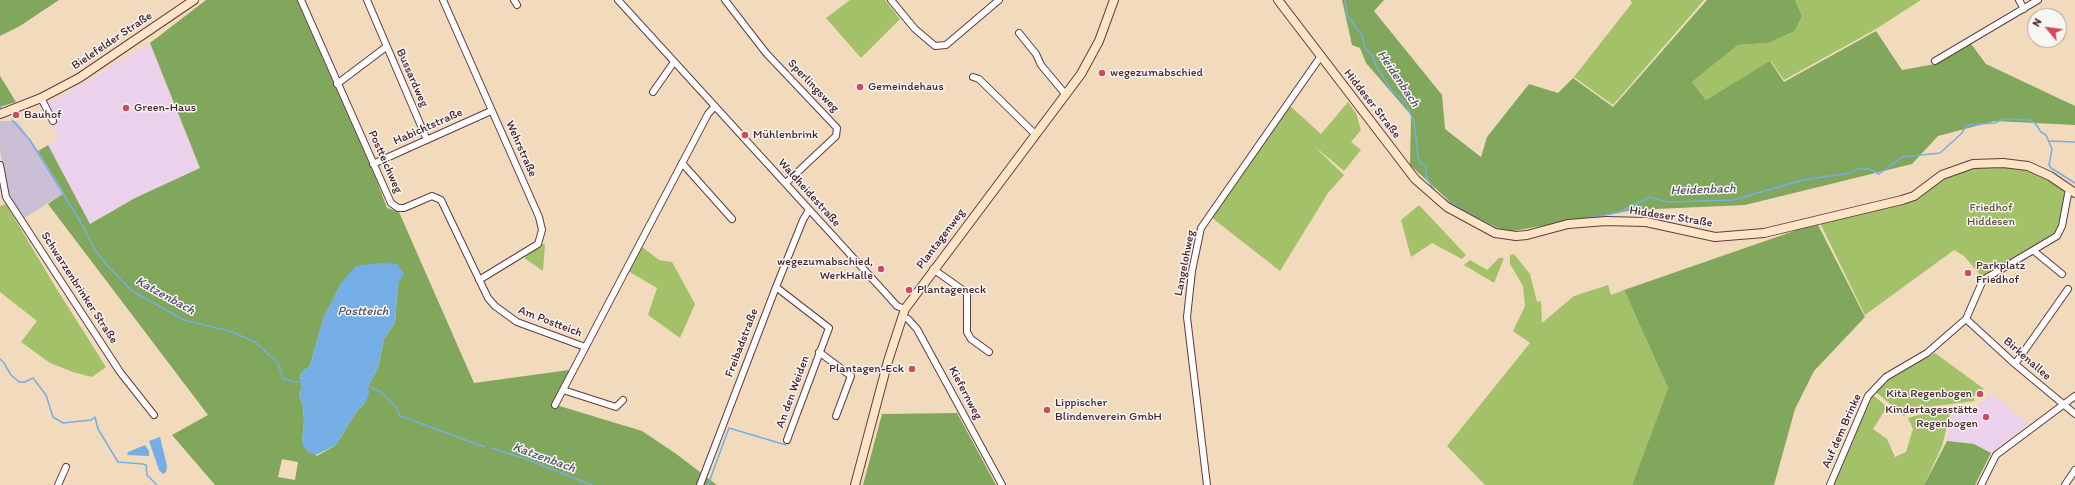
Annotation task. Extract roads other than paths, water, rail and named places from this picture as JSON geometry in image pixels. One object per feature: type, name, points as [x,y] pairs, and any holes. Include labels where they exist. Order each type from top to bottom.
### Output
[{"type":"main road","name":"Bielefelder Straße","points":[[0,114],[41,98],[79,78],[194,0]]},
{"type":"main road","name":"Plantagenweg","points":[[855,485],[888,361],[903,313],[933,269],[1081,74],[1093,53],[1114,0]]},
{"type":"main road","name":"Hiddeser Straße","points":[[1278,0],[1402,162],[1424,188],[1435,199],[1460,215],[1496,233],[1504,235],[1527,235],[1568,224],[1604,221],[1646,222],[1715,237],[1764,233],[1914,196],[1942,175],[1973,164],[2003,163],[2028,166],[2050,176],[2072,191]]},
{"type":"street","name":"Postteichweg","points":[[300,0],[389,199],[394,206],[404,208],[432,196],[441,200],[479,280]]},
{"type":"street","name":"Bussardweg","points":[[367,0],[427,140]]},
{"type":"street","name":"Wehrstraße","points":[[443,0],[539,217],[542,230],[538,244],[479,280]]},
{"type":"street","name":"Waldheidestraße","points":[[618,0],[903,313]]},
{"type":"street","name":"Sperlingsweg","points":[[725,0],[766,53],[837,128],[836,136],[786,183]]},
{"type":"street","points":[[891,0],[915,29],[935,46],[946,45],[999,0]]},
{"type":"street","points":[[2019,0],[2024,9]]},
{"type":"street","points":[[1934,62],[2038,0]]},
{"type":"street","points":[[1019,33],[1066,95]]},
{"type":"street","name":"Bussardweg","points":[[337,84],[386,47]]},
{"type":"street","name":"Langelohweg","points":[[1207,485],[1187,317],[1192,271],[1201,228],[1321,56]]},
{"type":"street","points":[[654,92],[674,62]]},
{"type":"street","points":[[973,77],[979,79],[996,94],[1035,134]]},
{"type":"street","points":[[41,98],[53,122]]},
{"type":"street","points":[[554,405],[708,114],[715,106]]},
{"type":"street","name":"Habichtstraße","points":[[373,164],[491,111]]},
{"type":"street","points":[[682,163],[732,219]]},
{"type":"street","name":"Schwarzenbrinker Straße","points":[[0,165],[6,196],[120,372],[154,416]]},
{"type":"street","name":"Auf dem Brinke","points":[[1830,485],[1868,396],[1886,377],[1924,355],[1966,318],[1983,280],[2034,251],[2056,236],[2062,226],[2072,191]]},
{"type":"street","name":"Freibadstraße","points":[[700,485],[776,287],[803,220],[809,210]]},
{"type":"street","points":[[2034,251],[2062,274]]},
{"type":"street","points":[[933,269],[967,293],[967,332],[971,340],[989,352]]},
{"type":"street","name":"Am Postteich","points":[[479,280],[488,298],[507,316],[535,329],[585,347]]},
{"type":"street","name":"An den Weiden","points":[[776,287],[829,328],[787,440]]},
{"type":"street","points":[[2015,364],[2068,289]]},
{"type":"street","name":"Kiefernweg","points":[[903,313],[917,329],[1002,485]]},
{"type":"street","name":"Birkenallee","points":[[1966,318],[2015,364],[2075,414]]},
{"type":"street","name":"An den Weiden","points":[[820,352],[851,376],[836,416]]},
{"type":"street","points":[[562,390],[616,407],[622,400]]},
{"type":"street","points":[[1981,485],[1996,455],[2075,396]]},
{"type":"street","points":[[58,485],[66,467]]},
{"type":"street","points":[[2065,485],[2075,470]]},
{"type":"water","name":"Postteich","points":[[379,263],[397,264],[404,274],[398,283],[395,323],[384,339],[378,368],[368,386],[369,394],[365,403],[357,411],[336,445],[314,456],[314,453],[309,453],[302,444],[304,419],[303,407],[299,394],[302,388],[300,374],[310,366],[323,319],[342,282],[356,266]]},
{"type":"water","points":[[160,437],[167,466],[166,472],[163,474],[159,470],[149,441]]},
{"type":"water","points":[[145,445],[149,451],[149,456],[127,455],[128,452]]},
{"type":"waterway","name":"Heidenbach","points":[[1345,0],[1347,15],[1363,37],[1365,48],[1372,55],[1376,66],[1391,90],[1404,101],[1414,121],[1420,163],[1426,167],[1426,177],[1436,193]]},
{"type":"waterway","name":"Heidenbach","points":[[1591,218],[1620,212],[1650,197],[1668,202],[1733,200],[1803,180],[1851,173],[1857,169],[1869,169],[1879,174],[1902,157],[1940,153],[1961,134],[1967,125],[1994,123],[2004,119],[2029,120],[2035,123],[2041,132],[2046,135],[2052,149],[2049,165],[2051,168],[2075,183]]},
{"type":"waterway","name":"Katzenbach","points":[[12,120],[30,140],[80,221],[95,250],[105,263],[132,291],[184,320],[230,331],[255,342],[278,363],[283,379],[302,383]]},
{"type":"waterway","points":[[2049,141],[2075,142]]},
{"type":"waterway","name":"Heidenbach","points":[[1442,198],[1482,221]]},
{"type":"waterway","name":"Heidenbach","points":[[1489,225],[1500,230]]},
{"type":"waterway","points":[[0,359],[11,375],[19,382],[25,382],[33,378],[46,395],[53,417],[63,423],[91,420],[95,417],[98,429],[118,462],[146,465],[147,475],[157,485]]},
{"type":"waterway","name":"Katzenbach","points":[[368,386],[381,392],[395,406],[400,416],[485,447]]},
{"type":"waterway","points":[[708,485],[729,428],[786,445]]},
{"type":"waterway","name":"Katzenbach","points":[[491,448],[523,458],[592,485]]},
{"type":"place","name":"wegezumabschied","points":[[1102,73]]},
{"type":"place","name":"Gemeindehaus","points":[[860,87]]},
{"type":"place","name":"Green-Haus","points":[[126,108]]},
{"type":"place","name":"Bauhof","points":[[16,115]]},
{"type":"place","name":"Mühlenbrink","points":[[745,135]]},
{"type":"place","name":"wegezumabschied, WerkHalle","points":[[881,269]]},
{"type":"place","name":"Parkplatz Friedhof","points":[[1968,273]]},
{"type":"place","name":"Plantageneck","points":[[909,290]]},
{"type":"place","name":"Plantagen-Eck","points":[[912,369]]},
{"type":"place","name":"Kita Regenbogen","points":[[1980,394]]},
{"type":"place","name":"Lippischer Blindenverein GmbH","points":[[1047,410]]},
{"type":"place","name":"Kindertagesstätte Regenbogen","points":[[1986,417]]},
{"type":"park label","name":"Friedhof Hiddesen","points":[[1991,215]]}]
